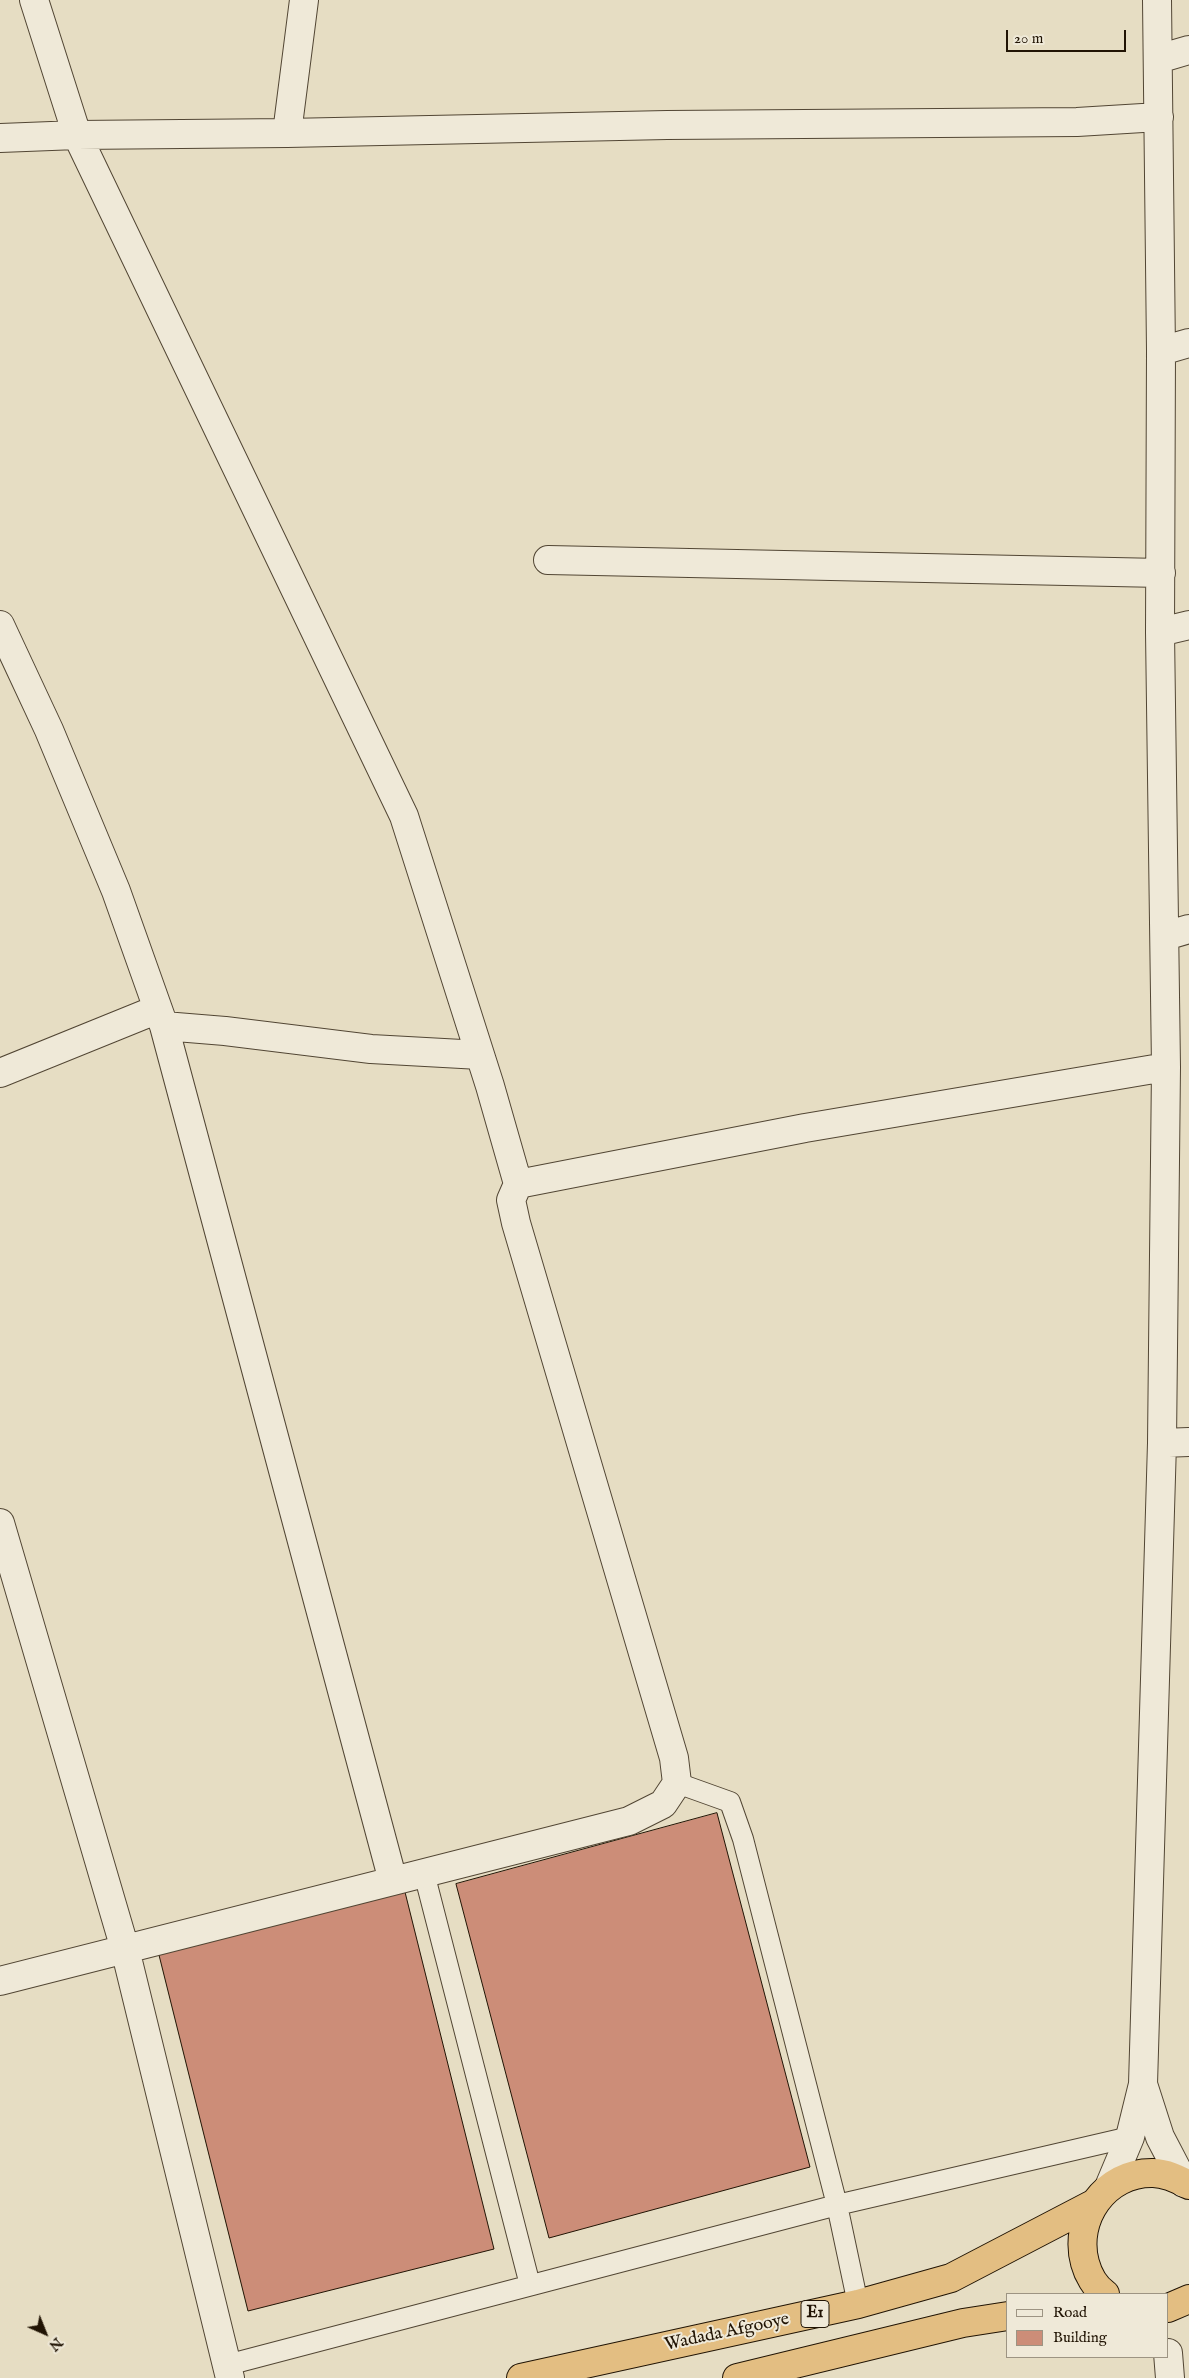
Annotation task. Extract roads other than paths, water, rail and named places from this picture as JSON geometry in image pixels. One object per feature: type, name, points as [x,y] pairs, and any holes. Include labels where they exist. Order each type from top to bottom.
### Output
[{"type":"highway","name":"Wadada Afgooye","points":[[520,2378],[858,2304],[951,2278],[1101,2196],[1129,2176],[1153,2173],[1174,2177],[1187,2184]]},
{"type":"highway","points":[[1101,2196],[1083,2226],[1081,2249],[1087,2271],[1100,2290],[1104,2293]]},
{"type":"highway","points":[[1169,2308],[1189,2299]]},
{"type":"highway","points":[[737,2378],[963,2323],[1006,2316]]},
{"type":"street","points":[[0,1981],[630,1821],[663,1804],[677,1783],[674,1758],[516,1223],[512,1200],[518,1184],[480,1055],[404,816],[77,135],[34,0]]},
{"type":"street","points":[[287,133],[304,0]]},
{"type":"street","points":[[1101,2196],[1130,2137],[1143,2084],[1176,1443],[1166,1067],[1177,932],[1160,632],[1161,351],[1157,0]]},
{"type":"street","points":[[1158,58],[1189,50]]},
{"type":"street","points":[[0,138],[667,125],[1077,122],[1159,117]]},
{"type":"street","points":[[1161,351],[1189,343]]},
{"type":"street","points":[[548,560],[1160,573]]},
{"type":"street","points":[[0,625],[49,730],[116,891],[161,1018],[393,1881]]},
{"type":"street","points":[[1160,632],[1189,625]]},
{"type":"street","points":[[0,1074],[161,1018],[225,1031],[371,1049],[480,1055]]},
{"type":"street","points":[[518,1184],[805,1128],[1166,1067]]},
{"type":"street","points":[[0,1523],[125,1949],[229,2371]]},
{"type":"street","points":[[1143,2084],[1160,2137],[1187,2184]]},
{"type":"street","points":[[1168,2358],[1170,2378]]},
{"type":"lane","points":[[677,1783],[730,1802],[743,1839],[838,2205],[858,2304]]},
{"type":"lane","points":[[424,1873],[530,2285]]},
{"type":"lane","points":[[229,2371],[530,2285],[838,2205],[1130,2137]]}]
